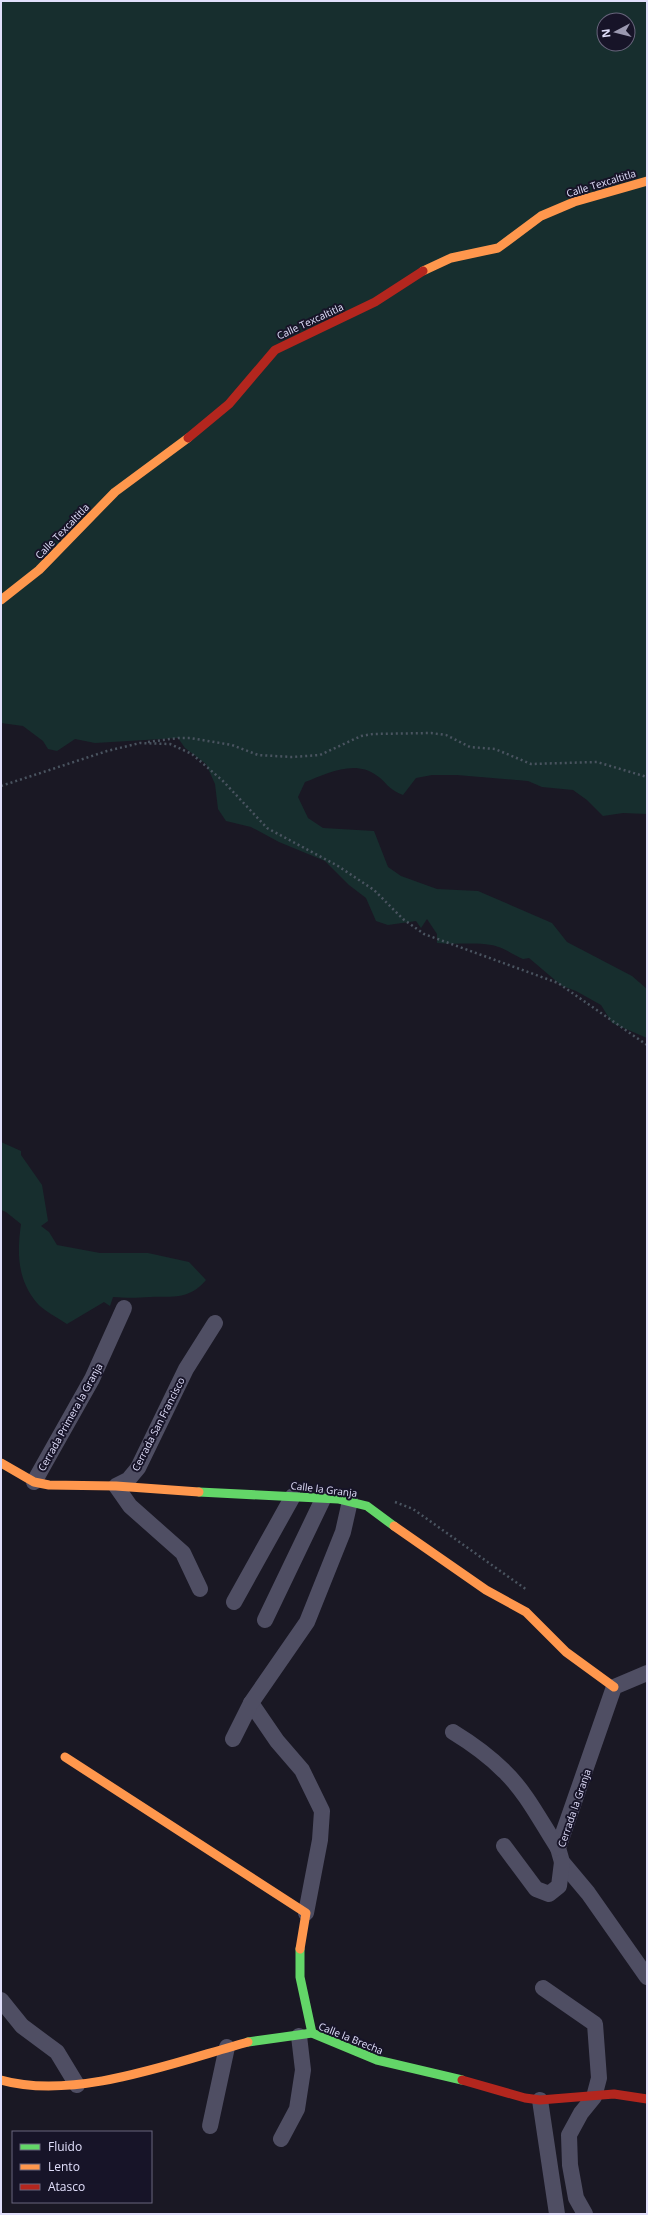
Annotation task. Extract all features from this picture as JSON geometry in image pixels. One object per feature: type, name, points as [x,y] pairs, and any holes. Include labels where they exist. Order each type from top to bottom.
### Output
[{"type":"street","name":"Calle Texcaltitla","points":[[1,600],[39,570],[115,492],[207,424],[229,404],[275,350],[375,302],[420,272],[451,258],[498,248],[542,216],[574,202],[647,181]]},
{"type":"street","name":"Cerrada Primera la Granja","points":[[34,1482],[92,1379],[124,1308]]},
{"type":"street","name":"Cerrada San Francisco","points":[[116,1486],[128,1480],[138,1468],[186,1369],[215,1322]]},
{"type":"street","name":"Calle la Granja","points":[[1,1463],[34,1482],[68,1487],[116,1486],[153,1490],[293,1496],[350,1501],[367,1506],[486,1590],[526,1612],[566,1652],[614,1687]]},
{"type":"street","points":[[116,1486],[130,1506],[183,1553],[200,1589]]},
{"type":"street","points":[[234,1602],[293,1496]]},
{"type":"street","points":[[266,1620],[322,1499]]},
{"type":"street","points":[[233,1739],[252,1703],[307,1622],[339,1544],[350,1501]]},
{"type":"street","points":[[614,1687],[647,1673]]},
{"type":"street","name":"Cerrada la Granja","points":[[614,1687],[560,1855],[588,1892],[647,1977]]},
{"type":"street","points":[[252,1703],[277,1741],[302,1770],[322,1811],[320,1840],[299,1953],[305,2035],[303,2070],[297,2109],[281,2140]]},
{"type":"street","points":[[453,1732],[480,1749],[505,1771],[523,1794],[560,1855],[559,1886],[549,1894],[536,1889],[504,1846]]},
{"type":"street","points":[[65,1758],[306,1913]]},
{"type":"street","points":[[543,1988],[595,2024],[599,2078],[594,2097],[581,2113],[569,2135],[570,2165],[576,2198],[585,2214]]},
{"type":"street","points":[[1,2000],[22,2026],[57,2052],[77,2085]]},
{"type":"street","name":"Calle la Brecha","points":[[1,2080],[19,2085],[52,2087],[77,2085],[127,2075],[253,2041],[305,2035],[377,2060],[540,2100],[594,2097],[614,2094],[647,2099]]},
{"type":"street","points":[[210,2126],[227,2047]]},
{"type":"street","points":[[540,2100],[557,2214]]},
{"type":"path","points":[[1,786],[106,750],[140,743],[178,738],[190,738],[232,745],[258,755],[292,757],[320,755],[361,736],[373,734],[431,733],[446,735],[470,747],[495,748],[531,764],[597,762],[647,777]]},
{"type":"path","points":[[140,743],[170,744],[192,754],[223,781],[267,828],[338,866],[374,890],[403,919],[424,934],[558,983],[647,1044]]},
{"type":"green space","points":[[1,1],[647,1],[647,814],[623,813],[603,816],[587,800],[573,790],[542,787],[528,781],[457,775],[432,775],[416,778],[403,795],[390,788],[376,775],[359,768],[349,768],[331,772],[305,782],[298,797],[308,818],[323,828],[374,831],[388,867],[401,876],[437,889],[478,891],[552,923],[567,942],[632,976],[647,989],[647,1038],[612,1023],[601,1005],[576,991],[562,986],[529,958],[523,959],[491,945],[437,943],[437,934],[427,919],[421,928],[416,921],[388,925],[376,921],[366,898],[349,885],[325,861],[279,842],[251,827],[226,821],[218,809],[215,784],[206,764],[185,748],[178,738],[95,743],[75,739],[57,751],[48,749],[43,741],[23,726],[1,723]]},
{"type":"green space","points":[[1,1142],[21,1151],[21,1155],[42,1185],[48,1221],[41,1226],[49,1232],[57,1245],[100,1253],[148,1253],[189,1262],[206,1280],[193,1291],[180,1296],[136,1298],[113,1297],[110,1306],[104,1302],[67,1324],[47,1312],[30,1294],[22,1275],[19,1255],[21,1224],[6,1212],[1,1210]]},
{"type":"traffic: fast","points":[[199,1492],[338,1499],[367,1506],[394,1526]]},
{"type":"traffic: fast","points":[[300,1949],[300,1977],[312,2033]]},
{"type":"traffic: fast","points":[[248,2042],[312,2033],[377,2060],[462,2080]]},
{"type":"traffic: slow","points":[[423,271],[451,258],[498,248],[541,216],[574,202],[647,181]]},
{"type":"traffic: slow","points":[[1,600],[39,570],[115,492],[188,438]]},
{"type":"traffic: slow","points":[[1,1463],[34,1482],[49,1485],[116,1486],[199,1492]]},
{"type":"traffic: slow","points":[[394,1526],[486,1590],[526,1612],[566,1652],[614,1687]]},
{"type":"traffic: slow","points":[[65,1757],[306,1913],[300,1949]]},
{"type":"traffic: slow","points":[[1,2080],[30,2085],[61,2086],[92,2082],[157,2068],[248,2042]]},
{"type":"traffic: jam","points":[[188,438],[229,404],[275,350],[375,302],[423,271]]},
{"type":"traffic: jam","points":[[462,2080],[525,2098],[540,2100],[614,2094],[647,2099]]}]
